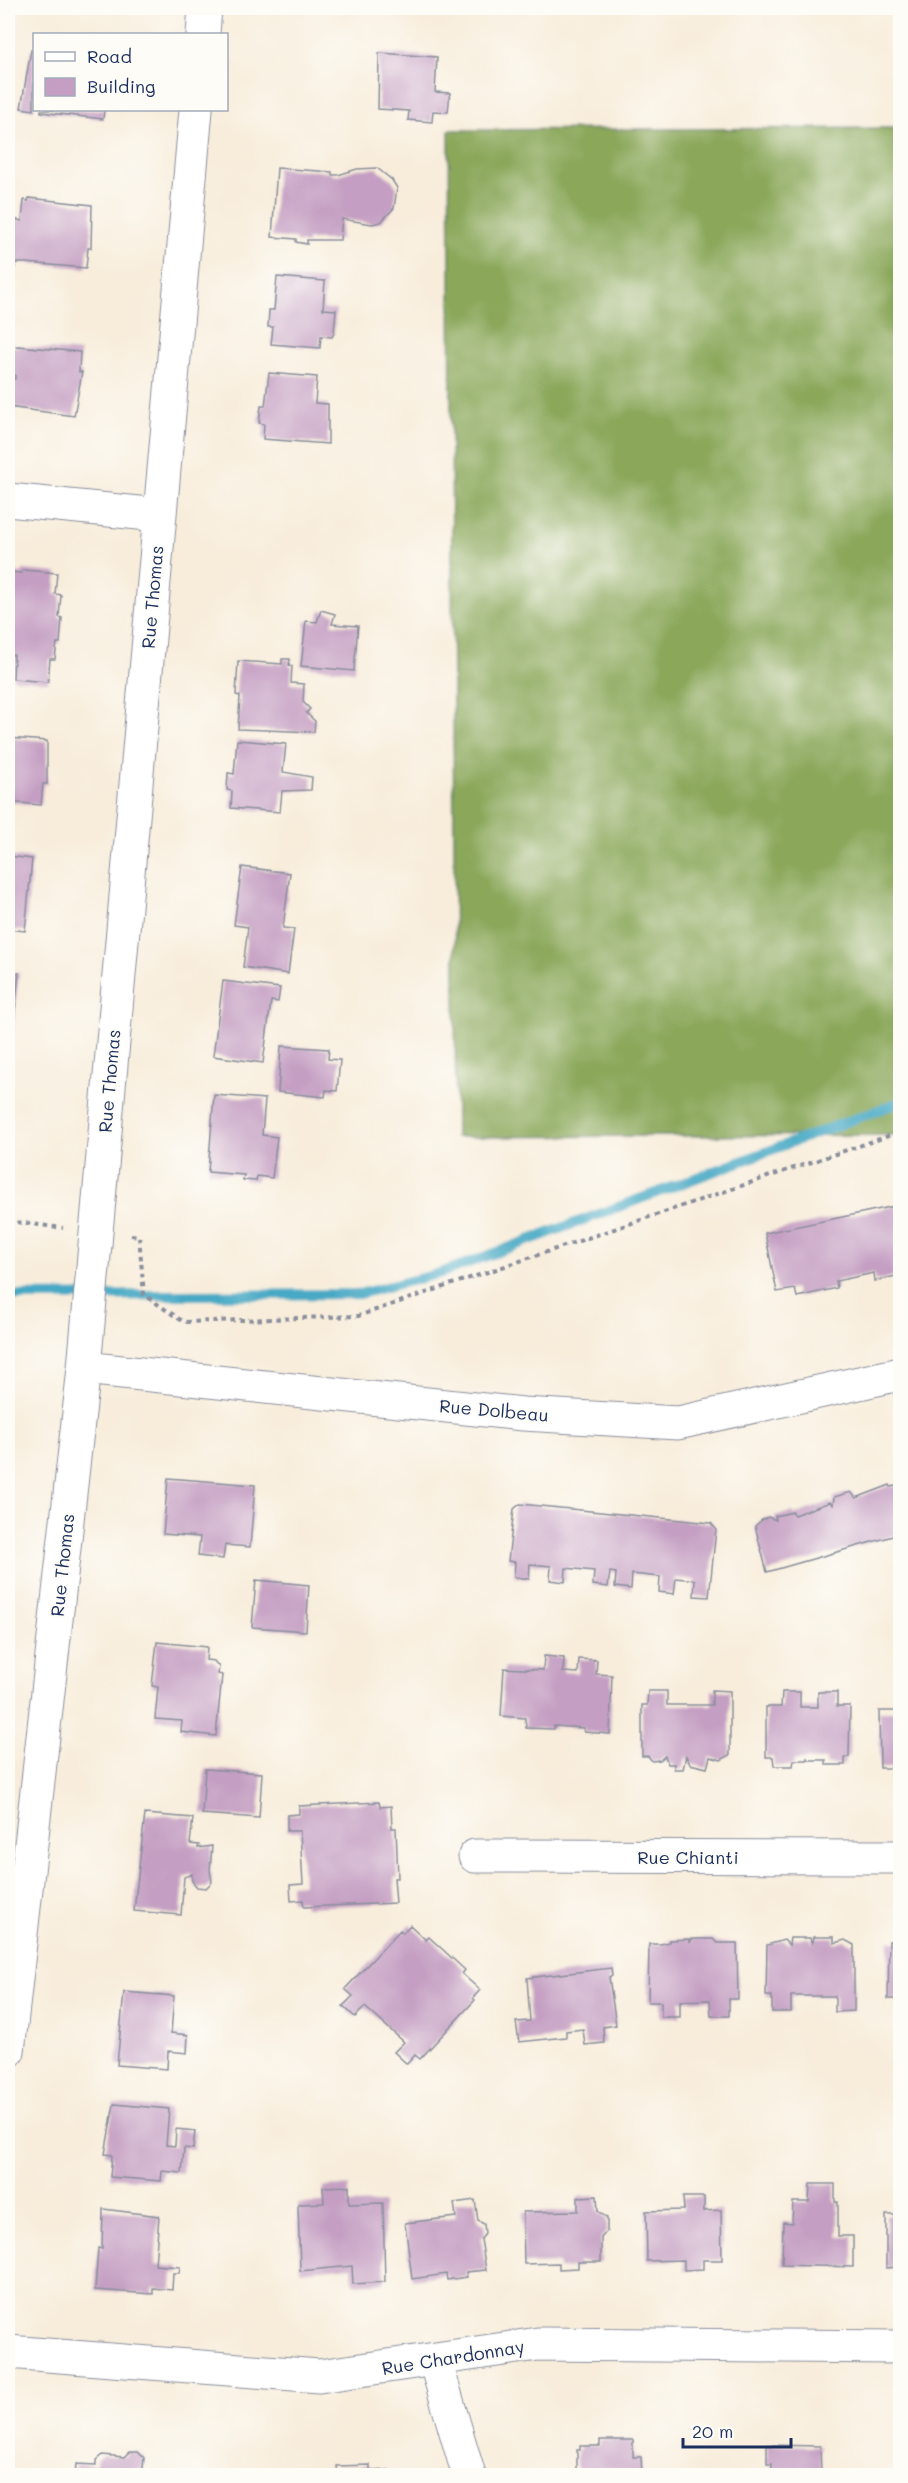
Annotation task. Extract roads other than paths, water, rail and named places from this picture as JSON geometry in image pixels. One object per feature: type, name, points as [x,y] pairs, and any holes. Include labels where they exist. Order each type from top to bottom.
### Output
[{"type":"street","points":[[203,33],[205,8]]},
{"type":"street","name":"Rue Thomas","points":[[8,2051],[84,1368],[196,111]]},
{"type":"street","points":[[8,500],[159,515]]},
{"type":"street","name":"Rue Dolbeau","points":[[84,1368],[523,1414],[678,1423],[900,1374]]},
{"type":"street","name":"Rue Chianti","points":[[475,1856],[900,1857]]},
{"type":"street","name":"Rue Chardonnay","points":[[8,2352],[319,2376],[538,2344],[900,2347]]},
{"type":"street","points":[[435,2360],[469,2475]]},
{"type":"waterway","points":[[8,1296],[359,1294],[441,1273],[900,1102]]}]
